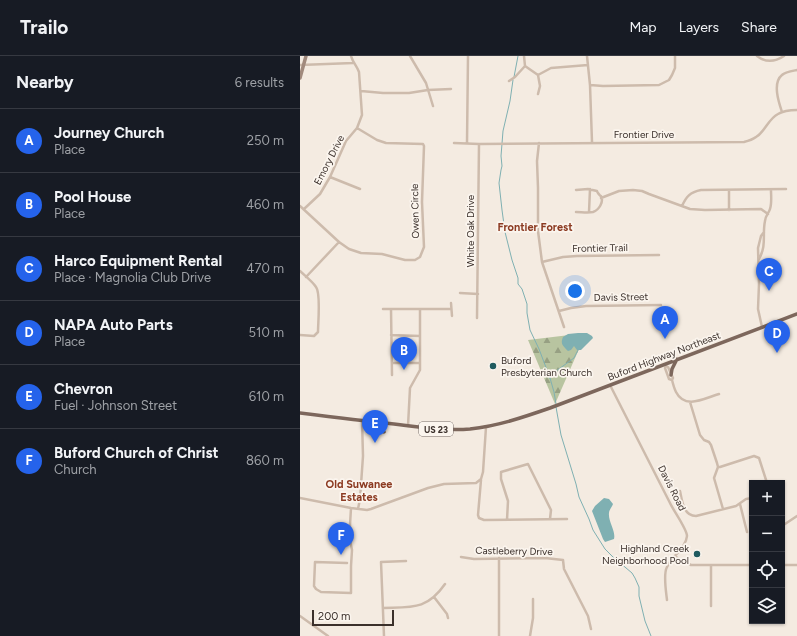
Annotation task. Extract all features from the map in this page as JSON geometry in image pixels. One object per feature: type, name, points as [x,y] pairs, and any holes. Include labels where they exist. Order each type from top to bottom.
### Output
[{"type":"main road","name":"Buford Highway Northeast","points":[[300,413],[447,430],[486,427],[524,417],[666,365],[678,359],[797,314]]},
{"type":"main road","points":[[672,375],[672,369],[678,359]]},
{"type":"main road","points":[[376,422],[384,432]]},
{"type":"street","points":[[300,78],[302,66],[306,56]]},
{"type":"street","points":[[410,56],[426,83],[433,106]]},
{"type":"street","points":[[454,143],[467,143],[468,56]]},
{"type":"street","points":[[509,81],[525,66],[524,56]]},
{"type":"street","points":[[587,56],[590,86],[592,142]]},
{"type":"street","points":[[590,86],[659,85],[669,80],[672,75],[675,68],[675,56]]},
{"type":"street","points":[[757,56],[772,62],[784,56]]},
{"type":"street","points":[[302,66],[353,63],[351,57]]},
{"type":"street","name":"Emory Drive","points":[[304,209],[320,194],[330,177],[346,141],[357,128],[362,115],[360,72],[357,66],[353,63]]},
{"type":"street","points":[[538,75],[551,68],[588,65]]},
{"type":"street","points":[[525,66],[538,75],[540,86],[538,94]]},
{"type":"street","points":[[797,70],[782,74],[778,80],[776,93],[782,112],[797,110]]},
{"type":"street","points":[[361,91],[409,93],[428,90],[451,90]]},
{"type":"street","name":"Frontier Drive","points":[[467,143],[744,142],[758,136],[771,119],[782,112]]},
{"type":"street","name":"Owen Circle","points":[[300,206],[339,242],[349,249],[361,253],[382,254],[405,260],[415,260],[420,257],[424,247],[422,202],[424,146],[423,144],[386,143],[377,140],[357,128]]},
{"type":"street","points":[[539,143],[537,161],[538,231],[542,262],[564,326]]},
{"type":"street","name":"White Oak Drive","points":[[477,318],[478,144]]},
{"type":"street","points":[[330,177],[360,189]]},
{"type":"street","points":[[682,206],[686,198],[692,192],[701,190],[786,189]]},
{"type":"street","points":[[576,190],[597,191],[602,200],[600,206],[593,212],[576,212]]},
{"type":"street","points":[[589,212],[590,190]]},
{"type":"street","points":[[601,198],[619,191],[633,190],[645,192],[690,209],[761,209],[768,214]]},
{"type":"street","points":[[729,190],[729,210]]},
{"type":"street","points":[[759,259],[763,253],[765,219],[770,208],[771,190]]},
{"type":"street","points":[[762,327],[758,309],[758,248],[761,236],[764,232]]},
{"type":"street","points":[[306,277],[339,242]]},
{"type":"street","points":[[759,244],[764,245]]},
{"type":"street","name":"Frontier Trail","points":[[542,262],[563,257],[577,256],[659,255]]},
{"type":"street","points":[[300,271],[317,288],[319,292],[318,332],[314,336],[300,335]]},
{"type":"street","points":[[460,293],[478,294]]},
{"type":"street","points":[[451,303],[452,316]]},
{"type":"street","name":"Davis Street","points":[[559,311],[586,306],[661,305]]},
{"type":"street","points":[[383,309],[451,309]]},
{"type":"street","points":[[391,309],[392,375]]},
{"type":"street","points":[[408,426],[410,388],[420,370],[420,309]]},
{"type":"street","points":[[391,335],[420,336]]},
{"type":"street","points":[[392,363],[420,363]]},
{"type":"street","points":[[666,365],[672,375],[672,380],[677,393],[686,401],[692,402],[719,394]]},
{"type":"street","points":[[666,365],[665,368],[669,379],[672,380]]},
{"type":"street","name":"Davis Road","points":[[610,385],[670,503],[685,528],[687,536],[684,544],[666,567],[665,575],[667,600]]},
{"type":"street","points":[[690,402],[700,435],[711,445],[718,467],[714,478],[723,509]]},
{"type":"street","points":[[358,509],[363,456],[362,421]]},
{"type":"street","points":[[486,427],[479,518],[484,520],[567,519]]},
{"type":"street","points":[[718,467],[754,456],[759,458],[766,480]]},
{"type":"street","points":[[507,520],[508,500],[501,472],[528,464],[551,510],[550,519]]},
{"type":"street","points":[[300,498],[367,510],[428,488],[444,484],[476,483],[481,479]]},
{"type":"street","points":[[680,490],[684,506],[688,514],[692,516],[736,506],[749,498]]},
{"type":"street","points":[[740,504],[747,532]]},
{"type":"street","points":[[347,563],[315,562],[314,586],[316,589],[321,592],[351,593],[351,508]]},
{"type":"street","points":[[785,524],[797,516]]},
{"type":"street","points":[[675,556],[691,565],[749,565]]},
{"type":"street","name":"Castleberry Drive","points":[[461,557],[474,559],[545,558],[563,560],[564,569],[588,616],[591,629]]},
{"type":"street","points":[[498,558],[499,636]]},
{"type":"street","points":[[384,636],[381,562],[406,561]]},
{"type":"street","points":[[711,565],[711,606]]},
{"type":"street","points":[[785,565],[797,565]]},
{"type":"street","points":[[383,608],[418,606],[426,603],[434,597],[445,584]]},
{"type":"street","points":[[434,597],[447,614],[448,618]]},
{"type":"street","points":[[530,636],[533,618],[533,599]]},
{"type":"street","points":[[300,616],[328,636]]},
{"type":"green space","points":[[586,333],[555,404],[528,340]]},
{"type":"water","points":[[587,333],[593,338],[581,350],[577,350],[574,346],[568,351],[562,345],[563,337],[568,334]]},
{"type":"water","points":[[604,498],[609,499],[613,504],[609,511],[609,516],[614,533],[614,539],[605,542],[592,511]]},
{"type":"waterway","points":[[514,77],[518,56]]},
{"type":"waterway","points":[[513,80],[503,131],[501,156],[502,166],[499,183],[502,210],[505,232],[518,278],[518,284],[522,289],[527,304],[530,330],[550,378],[556,404]]},
{"type":"waterway","points":[[550,378],[552,374],[574,358],[578,350]]},
{"type":"waterway","points":[[556,407],[561,435],[579,497],[593,530],[605,549],[632,573],[635,578],[639,587],[639,596],[645,621],[651,636]]},
{"type":"place","name":"Harco Equipment Rental","points":[[769,291]]},
{"type":"place","name":"Journey Church","points":[[665,339]]},
{"type":"place","name":"NAPA Auto Parts","points":[[777,353]]},
{"type":"place","name":"Buford Presbyterian Church","points":[[493,366]]},
{"type":"place","name":"Pool House","points":[[404,370]]},
{"type":"place","name":"Chevron","points":[[375,443]]},
{"type":"place","name":"Highland Creek Neighborhood Pool","points":[[697,554]]},
{"type":"place","name":"Buford Church of Christ","points":[[341,555]]},
{"type":"district","name":"Frontier Forest","points":[[535,227]]},
{"type":"district","name":"Old Suwanee Estates","points":[[359,490]]}]
